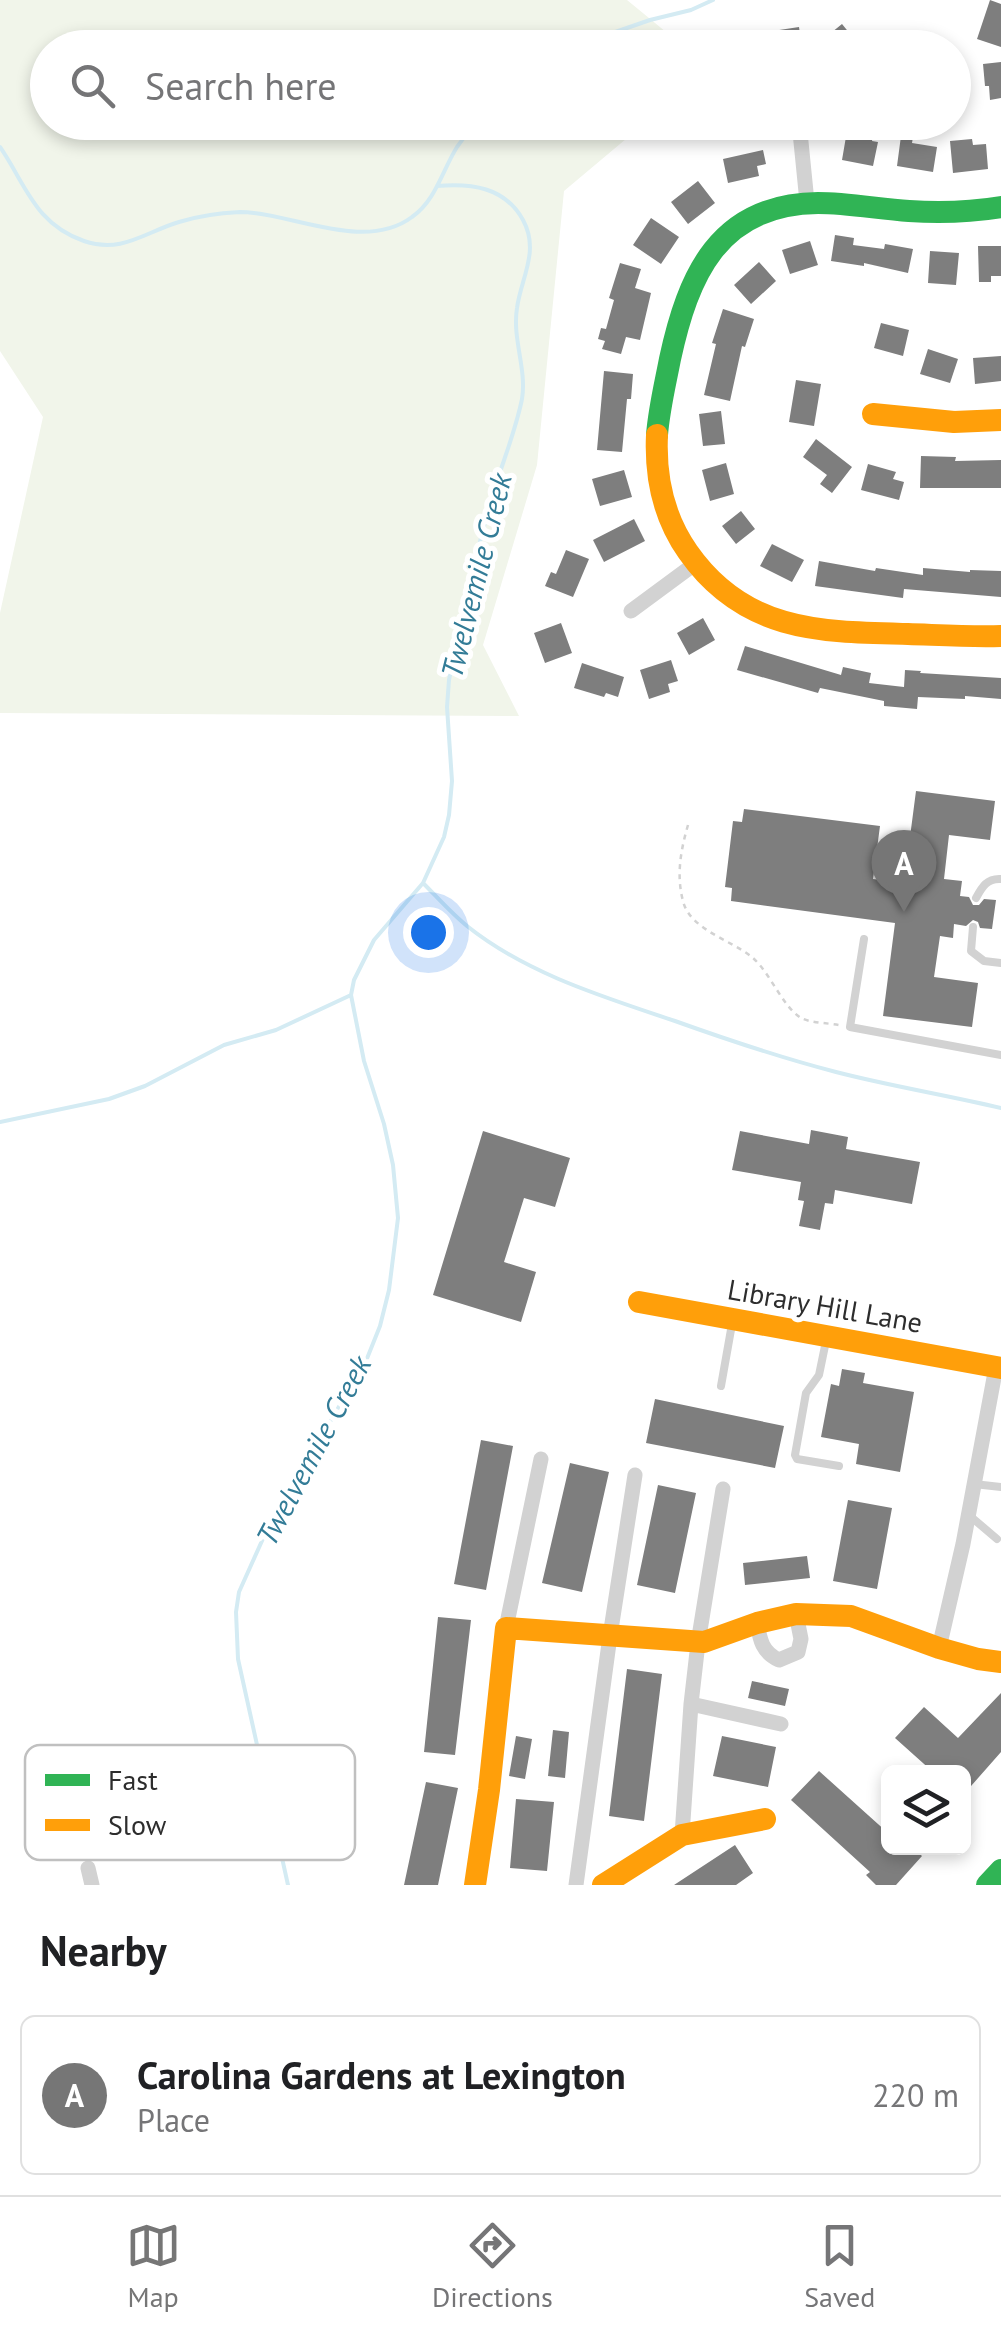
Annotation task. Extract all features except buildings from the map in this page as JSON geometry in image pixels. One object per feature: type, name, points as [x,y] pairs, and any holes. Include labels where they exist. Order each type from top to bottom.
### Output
[{"type":"street","points":[[800,140],[807,202]]},
{"type":"street","points":[[1001,207],[943,212],[807,202],[755,217],[725,238],[701,266],[684,298],[668,368],[656,455],[661,491],[681,542],[716,584],[744,606],[777,621],[813,630],[1001,636]]},
{"type":"street","points":[[873,414],[954,422],[1001,420]]},
{"type":"street","points":[[632,611],[696,563]]},
{"type":"street","name":"Library Hill Lane","points":[[639,1302],[998,1368]]},
{"type":"street","points":[[940,1648],[998,1368]]},
{"type":"street","points":[[475,1885],[490,1790],[506,1628],[541,1459]]},
{"type":"street","points":[[576,1885],[635,1475]]},
{"type":"street","points":[[682,1835],[698,1642],[723,1489]]},
{"type":"street","points":[[506,1628],[704,1642],[796,1614],[852,1616],[940,1648],[1001,1662]]},
{"type":"street","points":[[757,1623],[761,1643],[769,1655],[779,1660],[788,1658],[798,1652],[801,1639],[796,1614]]},
{"type":"street","points":[[691,1704],[780,1724]]},
{"type":"street","points":[[603,1885],[682,1835],[765,1819]]},
{"type":"street","points":[[988,1885],[1001,1870]]},
{"type":"lane","points":[[976,898],[984,884],[1001,878]]},
{"type":"lane","points":[[973,926],[971,951],[984,962],[1001,963]]},
{"type":"lane","points":[[864,939],[850,1027],[1001,1055]]},
{"type":"lane","points":[[721,1386],[732,1320]]},
{"type":"lane","points":[[827,1337],[819,1375],[806,1393],[795,1455],[839,1466]]},
{"type":"lane","points":[[974,1484],[1001,1487]]},
{"type":"lane","points":[[968,1514],[997,1539]]},
{"type":"path","points":[[688,825],[679,856],[683,902],[692,918],[750,955],[802,1019],[850,1027]]},
{"type":"shaded area","points":[[0,0],[627,0],[664,30],[30,30],[30,140],[625,140],[564,191],[537,465],[483,645],[519,716],[0,713],[0,613],[43,417],[0,351]]},
{"type":"waterway","points":[[621,30],[713,0]]},
{"type":"waterway","name":"Twelvemile Creek","points":[[0,147],[25,189],[54,224],[84,241],[110,245],[186,220],[240,212],[350,231],[393,227],[412,217],[433,194],[462,140]]},
{"type":"waterway","name":"Twelvemile Creek","points":[[257,1745],[238,1659],[239,1592],[270,1523],[366,1361],[389,1290],[398,1218],[393,1165],[364,1061],[351,995],[354,980],[374,940],[423,883],[444,837],[452,781],[449,680],[479,545],[522,399],[516,320],[530,254],[528,231],[516,209],[497,194],[462,185],[437,186]]},
{"type":"waterway","points":[[423,883],[490,943],[540,971],[594,993],[816,1067],[1001,1108]]},
{"type":"waterway","points":[[0,1122],[109,1099],[145,1086],[224,1045],[276,1030],[351,995]]},
{"type":"waterway","name":"Twelvemile Creek","points":[[282,1860],[288,1885]]},
{"type":"traffic: fast","points":[[657,435],[670,359],[687,300],[698,273],[732,231],[755,216],[818,203],[932,212],[1001,207]]},
{"type":"traffic: fast","points":[[987,1885],[1001,1870]]},
{"type":"traffic: slow","points":[[873,414],[954,422],[1001,420]]},
{"type":"traffic: slow","points":[[657,435],[660,482],[667,511],[688,552],[710,578],[759,613],[844,632],[1001,636]]},
{"type":"traffic: slow","points":[[639,1302],[1001,1368]]},
{"type":"traffic: slow","points":[[475,1885],[506,1628],[704,1642],[796,1614],[851,1616],[939,1648],[1001,1662]]},
{"type":"traffic: slow","points":[[603,1885],[682,1835],[765,1819]]},
{"type":"place","name":"Carolina Gardens at Lexington","points":[[904,912]]}]
